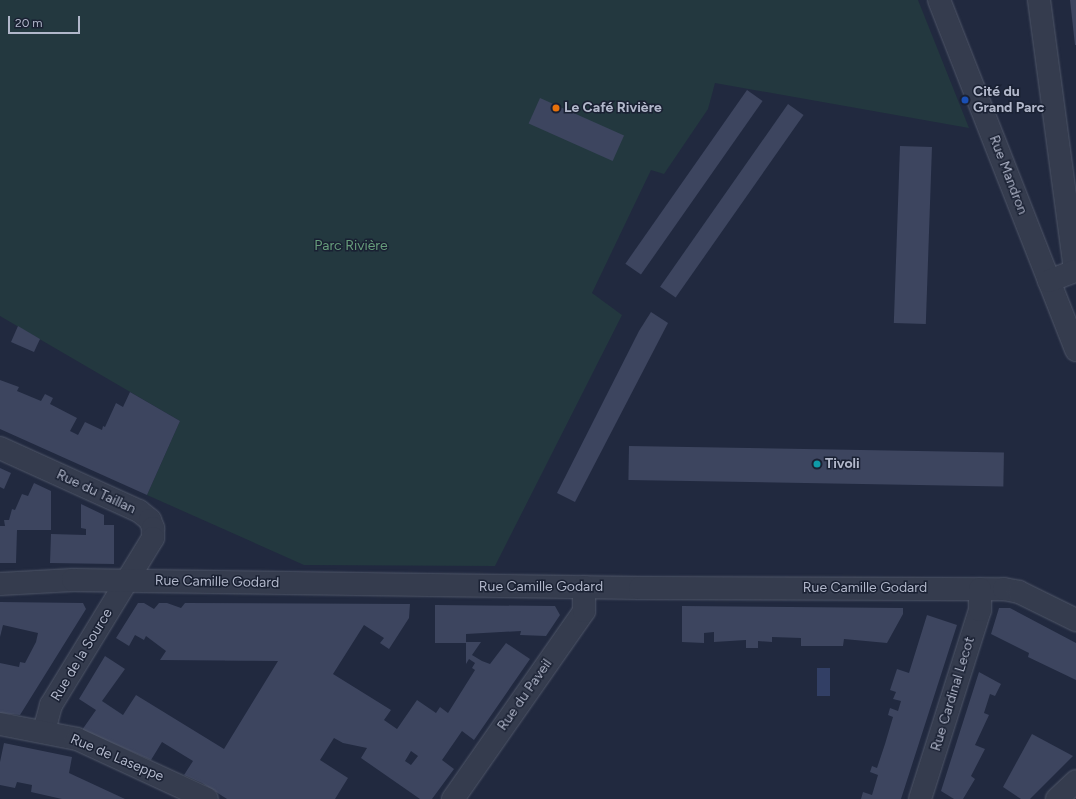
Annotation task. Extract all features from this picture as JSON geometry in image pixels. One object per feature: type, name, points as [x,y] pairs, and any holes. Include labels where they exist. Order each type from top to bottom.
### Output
[{"type":"street","name":"Rue Mandron","points":[[939,0],[1076,350]]},
{"type":"street","points":[[1039,0],[1075,271],[1049,281]]},
{"type":"street","name":"Rue du Taillan","points":[[0,448],[139,511],[150,520],[153,528],[153,538],[127,581]]},
{"type":"street","name":"Rue Camille Godard","points":[[0,584],[50,580],[584,587],[980,589],[1019,592],[1076,620]]},
{"type":"street","name":"Rue de la Source","points":[[44,732],[51,705],[127,581]]},
{"type":"street","name":"Rue du Paveil","points":[[453,799],[584,611],[584,587]]},
{"type":"street","name":"Rue Cardinal Lecot","points":[[920,799],[980,610],[980,589]]},
{"type":"street","name":"Rue de Laseppe","points":[[0,724],[77,739],[206,799]]},
{"type":"street","points":[[1057,799],[1076,781]]},
{"type":"green space","name":"Parc Rivière","points":[[0,0],[918,0],[969,128],[715,83],[708,109],[664,174],[651,170],[592,293],[622,315],[495,566],[304,565],[147,495],[180,421],[0,316]]},
{"type":"water","points":[[817,668],[830,668],[830,696],[817,696]]},
{"type":"building","points":[[1070,0],[1076,0],[1076,45],[1075,45]]},
{"type":"building","points":[[747,90],[763,101],[641,275],[625,264]]},
{"type":"building","points":[[540,98],[624,135],[613,161],[529,124]]},
{"type":"building","points":[[788,104],[804,115],[676,298],[660,287]]},
{"type":"building","points":[[900,146],[932,147],[926,324],[894,323]]},
{"type":"building","points":[[651,312],[668,323],[575,502],[557,493],[639,331]]},
{"type":"building","points":[[18,326],[40,339],[34,352],[11,342]]},
{"type":"building","points":[[0,380],[19,387],[17,391],[41,401],[45,394],[53,398],[50,404],[77,418],[70,431],[78,435],[85,422],[102,430],[103,426],[105,427],[116,403],[123,407],[130,392],[180,421],[147,495],[0,429]]},
{"type":"building","name":"Tivoli","points":[[629,446],[1004,453],[1003,487],[628,480]]},
{"type":"building","points":[[0,468],[11,473],[4,489],[0,487]]},
{"type":"building","points":[[34,483],[51,491],[51,530],[17,530],[16,563],[0,563],[0,526],[5,526],[4,520],[9,520],[12,509],[15,510],[22,494],[28,496]]},
{"type":"building","points":[[81,504],[104,515],[104,525],[114,525],[114,564],[50,563],[51,534],[86,535],[86,529],[81,528]]},
{"type":"building","points":[[0,602],[83,603],[86,609],[20,715],[0,713],[0,663],[19,667],[20,662],[25,663],[36,642],[38,633],[3,625],[0,637]]},
{"type":"building","points":[[138,603],[144,603],[154,609],[159,603],[167,603],[181,608],[185,603],[410,604],[409,618],[389,649],[380,643],[384,638],[364,625],[333,674],[391,710],[384,720],[397,729],[417,700],[436,713],[440,707],[448,713],[475,670],[472,668],[475,663],[469,659],[466,664],[466,643],[435,643],[435,605],[555,606],[560,615],[546,636],[520,635],[521,631],[466,634],[466,642],[481,642],[472,655],[482,661],[490,664],[506,643],[530,659],[474,740],[462,731],[442,760],[454,769],[432,799],[420,799],[361,758],[367,748],[343,743],[334,738],[320,760],[348,778],[335,799],[227,799],[202,783],[184,775],[193,761],[162,742],[151,760],[82,730],[96,710],[79,699],[105,656],[125,669],[102,701],[123,715],[136,695],[224,749],[278,661],[160,660],[166,651],[146,636],[144,640],[135,635],[129,646],[116,638]],"holes":[[[411,751],[418,756],[411,765],[405,761]]]},
{"type":"building","points":[[682,606],[903,608],[903,614],[887,643],[844,639],[843,646],[801,646],[801,638],[772,637],[772,642],[758,641],[758,648],[746,648],[746,640],[714,642],[714,632],[704,633],[704,643],[682,642]]},
{"type":"building","points":[[999,608],[1010,608],[1076,643],[1076,680],[1028,657],[1029,653],[991,634]]},
{"type":"building","points":[[927,615],[957,625],[901,799],[861,799],[863,792],[872,795],[878,775],[870,772],[872,766],[877,768],[885,744],[893,717],[888,715],[890,708],[898,711],[901,701],[893,699],[896,692],[890,690],[897,669],[909,673]]},
{"type":"building","points":[[979,672],[1001,684],[995,696],[990,694],[984,713],[989,715],[975,745],[985,749],[971,776],[975,779],[963,799],[954,799],[941,791]]},
{"type":"building","points":[[1032,734],[1073,756],[1030,799],[1021,799],[1003,787]]},
{"type":"building","points":[[4,743],[72,757],[69,773],[125,799],[62,799],[31,792],[32,785],[17,782],[15,788],[0,785],[0,762]]},
{"type":"place","name":"Cité du Grand Parc","points":[[965,100]]},
{"type":"place","name":"Le Café Rivière","points":[[556,108]]},
{"type":"place","name":"Tivoli","points":[[817,464]]}]
